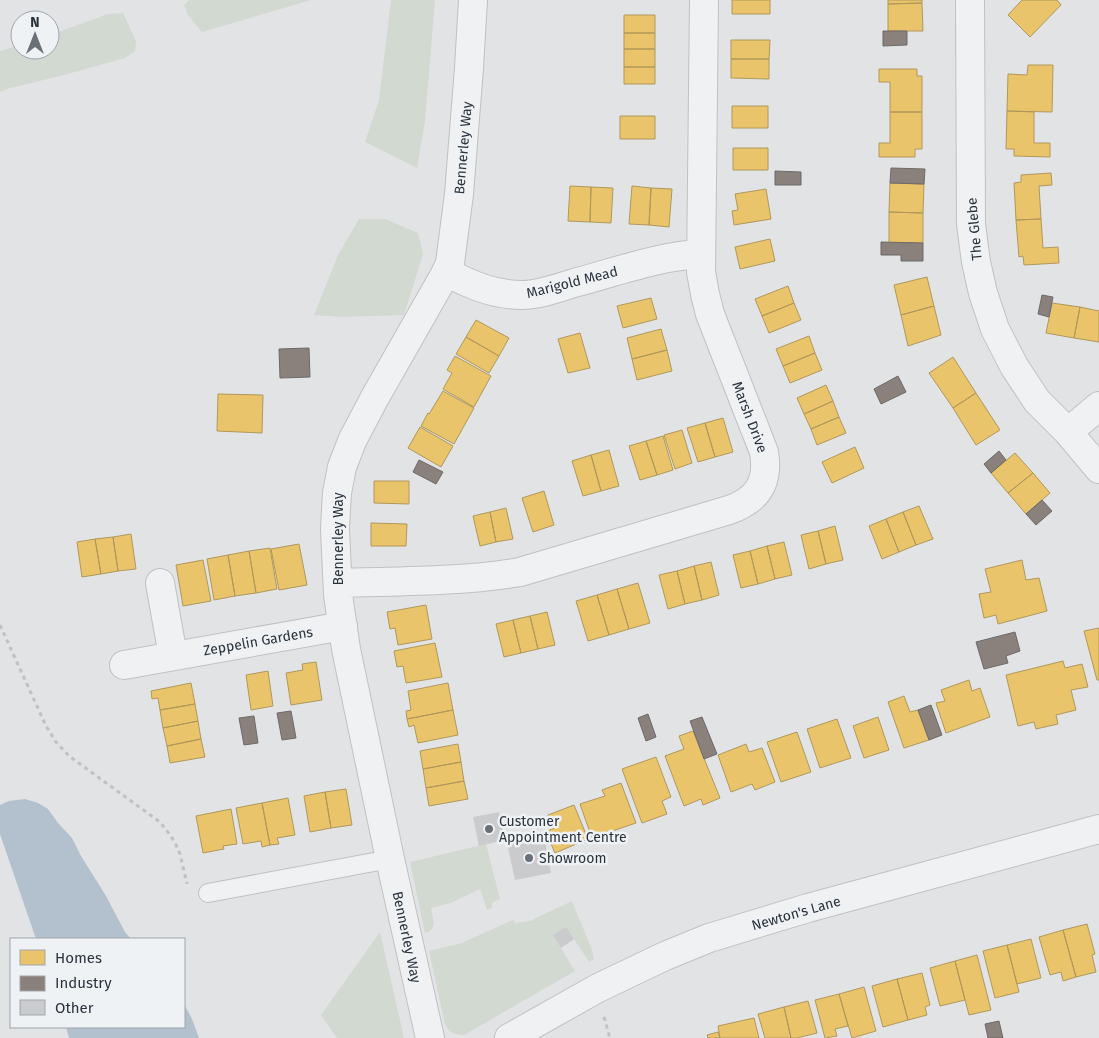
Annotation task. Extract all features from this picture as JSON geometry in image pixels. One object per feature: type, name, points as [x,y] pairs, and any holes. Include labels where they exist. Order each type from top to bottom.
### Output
[{"type":"street","name":"Bennerley Way","points":[[430,1038],[346,649],[338,583],[336,509],[342,467],[352,441],[446,272],[450,258],[459,194],[470,68],[473,0]]},
{"type":"street","name":"Marsh Drive","points":[[338,583],[456,580],[520,572],[736,508],[748,502],[758,492],[764,481],[766,468],[764,452],[710,314],[702,282],[704,0]]},
{"type":"street","name":"The Glebe","points":[[970,0],[971,224],[976,262],[983,293],[995,328],[1014,366],[1037,401],[1068,432],[1099,469]]},
{"type":"street","name":"Marigold Mead","points":[[446,272],[489,291],[523,295],[546,291],[667,258],[701,254]]},
{"type":"street","points":[[1068,432],[1099,406]]},
{"type":"street","points":[[160,583],[173,656]]},
{"type":"street","name":"Zeppelin Gardens","points":[[124,665],[343,626]]},
{"type":"street","name":"Newton's Lane","points":[[509,1038],[598,988],[665,956],[709,938],[808,908],[1099,829]]},
{"type":"lane","points":[[208,893],[390,858]]},
{"type":"path","points":[[0,625],[46,726],[56,742],[76,762],[160,822],[176,845],[187,884]]},
{"type":"shaded area","points":[[189,0],[311,0],[202,32],[188,15],[184,5]]},
{"type":"shaded area","points":[[391,0],[435,0],[425,121],[417,168],[365,142],[379,100]]},
{"type":"shaded area","points":[[123,13],[136,41],[135,51],[125,58],[0,92],[0,51],[10,48],[10,60],[60,60],[60,31],[108,14]]},
{"type":"shaded area","points":[[359,219],[385,219],[418,233],[423,254],[404,315],[343,317],[314,315],[338,255]]},
{"type":"shaded area","points":[[486,844],[500,899],[492,903],[492,908],[487,910],[480,889],[451,903],[431,908],[433,926],[432,929],[425,933],[410,862]]},
{"type":"shaded area","points":[[572,901],[594,959],[589,962],[566,927],[553,935],[575,971],[464,1035],[456,1034],[449,1030],[445,1024],[429,951],[462,943],[513,920],[515,923],[530,921]]},
{"type":"shaded area","points":[[380,932],[404,1038],[337,1038],[321,1015]]},
{"type":"water","points":[[25,799],[38,803],[48,809],[72,838],[130,938],[36,938],[0,834],[0,805],[9,801]]},
{"type":"water","points":[[185,1006],[199,1038],[69,1038],[66,1028],[185,1028]]},
{"type":"building: Homes","points":[[732,0],[770,0],[770,14],[732,14]]},
{"type":"building: Homes","points":[[888,0],[922,0],[922,3],[888,4]]},
{"type":"building: Homes","points":[[1022,0],[1057,0],[1061,5],[1030,37],[1008,15]]},
{"type":"building: Homes","points":[[922,3],[923,31],[888,31],[888,4]]},
{"type":"building: Homes","points":[[624,15],[655,15],[655,33],[624,33]]},
{"type":"building: Homes","points":[[624,33],[655,33],[655,49],[624,49]]},
{"type":"building: Homes","points":[[731,40],[770,40],[769,59],[731,59]]},
{"type":"building: Homes","points":[[624,49],[655,49],[655,67],[624,67]]},
{"type":"building: Homes","points":[[731,59],[769,59],[769,79],[731,78]]},
{"type":"building: Homes","points":[[1028,65],[1053,65],[1052,112],[1007,111],[1008,74],[1027,75]]},
{"type":"building: Homes","points":[[624,67],[655,67],[655,84],[624,84]]},
{"type":"building: Homes","points":[[879,69],[917,69],[917,76],[922,76],[922,112],[890,112],[890,82],[879,82]]},
{"type":"building: Homes","points":[[732,106],[768,106],[768,128],[732,128]]},
{"type":"building: Homes","points":[[1007,111],[1034,112],[1034,143],[1050,143],[1050,157],[1014,156],[1014,149],[1006,149]]},
{"type":"building: Homes","points":[[890,112],[922,112],[922,149],[915,149],[915,157],[879,157],[879,143],[890,143]]},
{"type":"building: Homes","points":[[620,116],[655,116],[655,139],[620,139]]},
{"type":"building: Homes","points":[[733,148],[768,148],[768,170],[733,170]]},
{"type":"building: Homes","points":[[1051,173],[1052,185],[1039,186],[1041,219],[1016,220],[1014,183],[1021,182],[1021,175]]},
{"type":"building: Homes","points":[[890,183],[924,184],[923,213],[889,212]]},
{"type":"building: Homes","points":[[570,186],[591,187],[590,222],[568,221]]},
{"type":"building: Homes","points":[[632,186],[651,188],[649,225],[629,224]]},
{"type":"building: Homes","points":[[591,187],[613,188],[611,223],[590,222]]},
{"type":"building: Homes","points":[[651,188],[672,189],[669,227],[649,225]]},
{"type":"building: Homes","points":[[766,189],[771,219],[734,225],[732,211],[738,210],[735,194]]},
{"type":"building: Homes","points":[[889,212],[923,213],[923,243],[889,243]]},
{"type":"building: Homes","points":[[1041,219],[1043,248],[1058,247],[1059,263],[1024,265],[1023,256],[1019,257],[1016,220]]},
{"type":"building: Homes","points":[[770,239],[775,261],[740,269],[735,247]]},
{"type":"building: Homes","points":[[927,277],[934,306],[901,315],[894,285]]},
{"type":"building: Homes","points":[[788,286],[794,303],[762,316],[755,299]]},
{"type":"building: Homes","points":[[651,298],[657,319],[623,328],[617,306]]},
{"type":"building: Homes","points":[[794,303],[801,320],[769,333],[762,316]]},
{"type":"building: Homes","points":[[1052,303],[1080,307],[1074,338],[1046,333]]},
{"type":"building: Homes","points":[[934,306],[941,335],[908,346],[901,315]]},
{"type":"building: Homes","points":[[1080,307],[1099,311],[1099,342],[1074,338]]},
{"type":"building: Homes","points":[[476,320],[509,338],[499,356],[466,337]]},
{"type":"building: Homes","points":[[661,329],[667,350],[632,359],[627,338]]},
{"type":"building: Homes","points":[[580,333],[590,368],[568,373],[558,339]]},
{"type":"building: Homes","points":[[809,336],[815,353],[783,366],[776,349]]},
{"type":"building: Homes","points":[[466,337],[499,356],[489,373],[456,354]]},
{"type":"building: Homes","points":[[667,350],[672,371],[637,380],[632,359]]},
{"type":"building: Homes","points":[[815,353],[822,370],[790,383],[783,366]]},
{"type":"building: Homes","points":[[455,356],[491,376],[474,407],[443,389],[452,373],[447,370]]},
{"type":"building: Homes","points":[[953,357],[976,393],[953,408],[929,373]]},
{"type":"building: Homes","points":[[826,385],[833,401],[804,414],[797,398]]},
{"type":"building: Homes","points":[[443,391],[474,408],[454,444],[421,426]]},
{"type":"building: Homes","points":[[976,393],[1000,430],[976,445],[953,408]]},
{"type":"building: Homes","points":[[218,394],[263,395],[262,433],[217,431]]},
{"type":"building: Homes","points":[[833,401],[839,417],[811,429],[804,414]]},
{"type":"building: Homes","points":[[839,417],[846,433],[817,445],[811,429]]},
{"type":"building: Homes","points":[[723,418],[733,452],[715,457],[705,423]]},
{"type":"building: Homes","points":[[705,423],[715,457],[698,462],[687,428]]},
{"type":"building: Homes","points":[[420,427],[453,446],[441,467],[408,448]]},
{"type":"building: Homes","points":[[682,430],[692,463],[675,469],[664,435]]},
{"type":"building: Homes","points":[[663,436],[673,470],[657,475],[646,441]]},
{"type":"building: Homes","points":[[646,441],[657,475],[640,480],[629,446]]},
{"type":"building: Homes","points":[[855,447],[864,468],[832,483],[822,462]]},
{"type":"building: Homes","points":[[609,450],[619,486],[601,491],[591,455]]},
{"type":"building: Homes","points":[[1015,453],[1033,473],[1008,493],[991,473]]},
{"type":"building: Homes","points":[[591,455],[601,491],[583,496],[572,461]]},
{"type":"building: Homes","points":[[1033,473],[1050,493],[1026,514],[1008,493]]},
{"type":"building: Homes","points":[[374,481],[409,481],[409,504],[374,503]]},
{"type":"building: Homes","points":[[544,491],[554,525],[533,532],[522,498]]},
{"type":"building: Homes","points":[[919,506],[933,539],[916,545],[903,512]]},
{"type":"building: Homes","points":[[506,508],[513,539],[496,542],[490,512]]},
{"type":"building: Homes","points":[[490,512],[496,542],[480,546],[473,516]]},
{"type":"building: Homes","points":[[903,512],[916,545],[899,552],[886,519]]},
{"type":"building: Homes","points":[[886,519],[899,552],[882,559],[869,526]]},
{"type":"building: Homes","points":[[371,523],[407,524],[406,546],[371,546]]},
{"type":"building: Homes","points":[[835,526],[843,560],[826,564],[818,531]]},
{"type":"building: Homes","points":[[818,531],[826,564],[809,569],[801,535]]},
{"type":"building: Homes","points":[[131,534],[136,569],[118,571],[113,537]]},
{"type":"building: Homes","points":[[113,537],[118,571],[101,574],[95,539]]},
{"type":"building: Homes","points":[[95,539],[101,574],[82,577],[77,542]]},
{"type":"building: Homes","points":[[784,542],[792,575],[775,579],[767,546]]},
{"type":"building: Homes","points":[[299,544],[307,585],[279,590],[271,549]]},
{"type":"building: Homes","points":[[767,546],[775,579],[758,584],[750,551]]},
{"type":"building: Homes","points":[[270,548],[277,589],[256,593],[249,551]]},
{"type":"building: Homes","points":[[249,551],[256,593],[235,596],[228,555]]},
{"type":"building: Homes","points":[[750,551],[758,584],[741,588],[733,555]]},
{"type":"building: Homes","points":[[228,555],[235,596],[214,600],[207,559]]},
{"type":"building: Homes","points":[[203,560],[211,601],[183,606],[176,565]]},
{"type":"building: Homes","points":[[1022,560],[1026,580],[1039,578],[1047,611],[998,624],[996,615],[984,618],[979,594],[991,592],[985,569]]},
{"type":"building: Homes","points":[[711,562],[719,595],[702,600],[694,566]]},
{"type":"building: Homes","points":[[694,566],[702,600],[685,604],[677,571]]},
{"type":"building: Homes","points":[[677,571],[685,604],[668,609],[659,575]]},
{"type":"building: Homes","points":[[638,583],[650,623],[629,629],[617,589]]},
{"type":"building: Homes","points":[[617,589],[629,629],[609,635],[597,595]]},
{"type":"building: Homes","points":[[597,595],[609,635],[588,641],[576,601]]},
{"type":"building: Homes","points":[[426,605],[432,639],[398,645],[395,628],[390,629],[387,612]]},
{"type":"building: Homes","points":[[547,612],[555,645],[538,649],[530,616]]},
{"type":"building: Homes","points":[[530,616],[538,649],[521,653],[513,620]]},
{"type":"building: Homes","points":[[513,620],[521,653],[504,657],[496,624]]},
{"type":"building: Homes","points":[[1099,628],[1099,680],[1097,680],[1084,631]]},
{"type":"building: Homes","points":[[435,643],[442,677],[406,683],[403,666],[397,667],[394,651]]},
{"type":"building: Homes","points":[[1063,661],[1065,668],[1082,664],[1088,687],[1071,690],[1076,710],[1056,715],[1058,724],[1036,729],[1034,722],[1018,726],[1006,675]]},
{"type":"building: Homes","points":[[316,662],[322,700],[291,705],[286,673],[303,670],[302,664]]},
{"type":"building: Homes","points":[[268,671],[273,706],[251,710],[246,675]]},
{"type":"building: Homes","points":[[969,680],[972,691],[980,688],[990,717],[946,733],[936,703],[945,701],[941,690]]},
{"type":"building: Homes","points":[[191,683],[195,704],[160,710],[158,698],[152,699],[151,691]]},
{"type":"building: Homes","points":[[448,683],[453,710],[407,719],[406,711],[411,710],[408,691]]},
{"type":"building: Homes","points":[[904,696],[910,712],[918,710],[929,740],[904,748],[888,702]]},
{"type":"building: Homes","points":[[195,704],[198,721],[163,728],[160,710]]},
{"type":"building: Homes","points":[[453,710],[458,735],[418,743],[414,725],[409,727],[407,719]]},
{"type":"building: Homes","points":[[878,717],[889,750],[864,758],[853,726]]},
{"type":"building: Homes","points":[[837,719],[851,758],[820,768],[807,729]]},
{"type":"building: Homes","points":[[198,721],[201,739],[167,746],[163,728]]},
{"type":"building: Homes","points":[[693,731],[720,798],[703,805],[701,799],[684,806],[665,756],[684,749],[679,736]]},
{"type":"building: Homes","points":[[797,732],[811,772],[781,782],[767,742]]},
{"type":"building: Homes","points":[[201,739],[205,757],[170,763],[167,746]]},
{"type":"building: Homes","points":[[458,744],[461,762],[423,769],[420,751]]},
{"type":"building: Homes","points":[[746,744],[749,752],[762,748],[775,782],[755,790],[752,784],[731,792],[718,755]]},
{"type":"building: Homes","points":[[656,757],[671,797],[662,801],[667,814],[642,823],[622,769]]},
{"type":"building: Homes","points":[[461,762],[464,781],[426,788],[423,769]]},
{"type":"building: Homes","points":[[464,781],[468,799],[429,806],[426,788]]},
{"type":"building: Homes","points":[[621,783],[636,823],[592,838],[580,804],[605,796],[602,790]]},
{"type":"building: Homes","points":[[346,789],[352,825],[331,828],[325,792]]},
{"type":"building: Homes","points":[[325,792],[331,828],[310,832],[304,796]]},
{"type":"building: Homes","points":[[288,798],[295,835],[277,838],[279,844],[270,845],[262,803]]},
{"type":"building: Homes","points":[[262,803],[270,845],[262,847],[261,841],[243,844],[236,808]]},
{"type":"building: Homes","points":[[574,805],[588,839],[555,853],[546,832],[554,828],[548,815]]},
{"type":"building: Homes","points":[[231,809],[237,844],[223,846],[224,849],[203,853],[196,816]]},
{"type":"building: Homes","points":[[1087,924],[1095,954],[1092,955],[1096,972],[1076,977],[1063,930]]},
{"type":"building: Homes","points":[[1063,930],[1076,977],[1063,981],[1061,972],[1050,975],[1039,937]]},
{"type":"building: Homes","points":[[1031,939],[1041,978],[1017,984],[1007,945]]},
{"type":"building: Homes","points":[[1007,945],[1019,992],[995,998],[983,951]]},
{"type":"building: Homes","points":[[977,955],[991,1010],[969,1015],[955,961]]},
{"type":"building: Homes","points":[[955,961],[965,1000],[940,1006],[930,968]]},
{"type":"building: Homes","points":[[922,973],[930,1005],[925,1007],[927,1015],[908,1020],[897,979]]},
{"type":"building: Homes","points":[[897,979],[908,1020],[883,1027],[872,986]]},
{"type":"building: Homes","points":[[864,987],[876,1031],[852,1038],[839,994]]},
{"type":"building: Homes","points":[[839,994],[848,1026],[835,1029],[837,1036],[825,1038],[815,1000]]},
{"type":"building: Homes","points":[[808,1001],[817,1033],[791,1038],[784,1007]]},
{"type":"building: Homes","points":[[784,1007],[791,1038],[765,1038],[758,1014]]},
{"type":"building: Homes","points":[[754,1018],[759,1038],[720,1038],[718,1026]]},
{"type":"building: Homes","points":[[718,1032],[720,1038],[708,1038],[707,1035]]},
{"type":"building: Industry","points":[[883,31],[907,31],[907,45],[883,46]]},
{"type":"building: Industry","points":[[891,168],[925,169],[924,184],[890,183]]},
{"type":"building: Industry","points":[[775,171],[801,172],[801,185],[775,185]]},
{"type":"building: Industry","points":[[881,242],[923,243],[923,261],[901,261],[901,255],[881,255]]},
{"type":"building: Industry","points":[[1042,295],[1053,297],[1049,317],[1038,314]]},
{"type":"building: Industry","points":[[309,348],[310,377],[280,378],[279,349]]},
{"type":"building: Industry","points":[[898,376],[906,392],[881,404],[874,389]]},
{"type":"building: Industry","points":[[999,451],[1006,460],[991,473],[984,464]]},
{"type":"building: Industry","points":[[419,460],[443,472],[436,484],[413,472]]},
{"type":"building: Industry","points":[[1042,500],[1052,511],[1036,525],[1026,514]]},
{"type":"building: Industry","points":[[1015,632],[1020,651],[1006,656],[1008,663],[984,669],[976,642]]},
{"type":"building: Industry","points":[[931,705],[942,735],[929,740],[918,710]]},
{"type":"building: Industry","points":[[291,711],[296,738],[282,740],[277,713]]},
{"type":"building: Industry","points":[[648,714],[656,737],[646,741],[638,718]]},
{"type":"building: Industry","points":[[254,716],[258,743],[244,745],[239,718]]},
{"type":"building: Industry","points":[[702,717],[717,754],[704,759],[690,721]]},
{"type":"building: Industry","points":[[999,1021],[1003,1038],[988,1038],[985,1024]]},
{"type":"building: Other","name":"Customer Appointment Centre","points":[[499,812],[505,840],[479,846],[473,817]]},
{"type":"building: Other","name":"Showroom","points":[[544,836],[551,873],[515,880],[507,843]]},
{"type":"building: Other","points":[[566,927],[574,939],[561,948],[553,935]]},
{"type":"place","name":"Customer Appointment Centre","points":[[489,829]]},
{"type":"place","name":"Showroom","points":[[529,858]]}]
